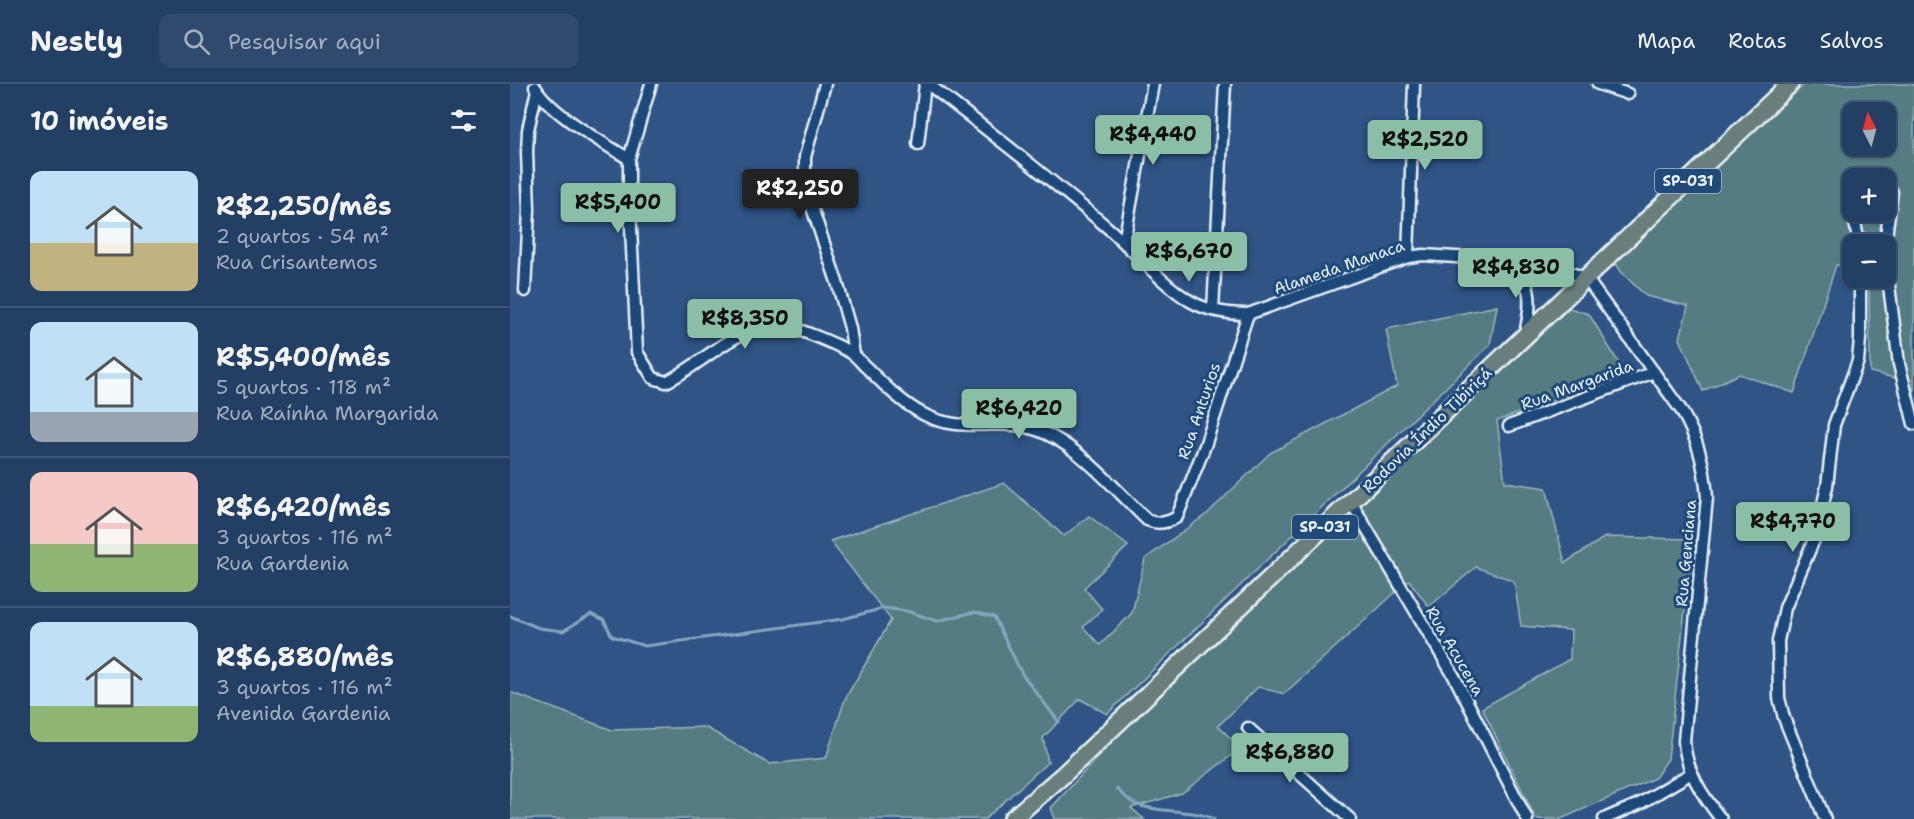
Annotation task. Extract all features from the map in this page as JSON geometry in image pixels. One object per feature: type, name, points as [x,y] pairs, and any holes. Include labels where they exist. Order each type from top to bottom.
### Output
[{"type":"highway","name":"Rodovia Índio Tibiriçá","points":[[1012,819],[1063,775],[1790,84]]},
{"type":"highway","name":"Rodovia Índio Tibiriçá","points":[[1029,819],[1063,775]]},
{"type":"street","points":[[651,84],[629,159],[629,186],[638,352],[653,378],[666,382],[684,374],[706,356],[742,335],[766,326],[778,325],[803,332],[854,355]]},
{"type":"street","points":[[825,84],[805,157],[805,187],[837,282],[850,328],[854,355]]},
{"type":"street","points":[[918,144],[927,84]]},
{"type":"street","name":"Alameda Manaca","points":[[927,84],[1064,191],[1124,242],[1174,289],[1192,302],[1213,310],[1228,314],[1248,314],[1408,257],[1423,255],[1538,262],[1586,278]]},
{"type":"street","points":[[1124,242],[1153,84]]},
{"type":"street","points":[[1213,310],[1225,84]]},
{"type":"street","points":[[1408,257],[1414,84]]},
{"type":"street","points":[[1598,84],[1628,94]]},
{"type":"street","points":[[535,87],[558,110],[629,159]]},
{"type":"street","points":[[525,291],[529,210],[526,152],[535,87]]},
{"type":"street","points":[[1502,259],[1519,271],[1525,279],[1531,307],[1524,337]]},
{"type":"street","name":"Rua Genciana","points":[[1586,278],[1681,410],[1694,431],[1702,459],[1707,497],[1684,741],[1685,758],[1690,774],[1715,817]]},
{"type":"street","points":[[1825,819],[1784,718],[1779,698],[1778,641],[1785,608],[1816,535],[1827,486],[1834,425],[1858,361],[1860,288]]},
{"type":"street","points":[[1889,288],[1899,364],[1914,424]]},
{"type":"street","name":"Rua Anturios","points":[[854,355],[907,404],[943,423],[963,426],[1019,425],[1053,436],[1082,457],[1147,520],[1162,523],[1177,517],[1204,446],[1248,314]]},
{"type":"street","name":"Rua Margarida","points":[[1509,426],[1654,372]]},
{"type":"street","name":"Rua Acucena","points":[[1351,502],[1455,678],[1527,819]]},
{"type":"street","points":[[1248,728],[1350,819]]},
{"type":"street","points":[[1604,819],[1638,804],[1690,774]]},
{"type":"green space","points":[[1805,84],[1914,84],[1914,396],[1910,382],[1870,372],[1869,288],[1896,288],[1896,234],[1842,234],[1842,266],[1836,265],[1794,393],[1739,374],[1703,391],[1680,339],[1688,306],[1646,296],[1622,273],[1615,262]]},
{"type":"green space","points":[[1497,306],[1490,345],[1107,714],[1080,699],[1043,738],[1048,762],[985,819],[510,819],[510,692],[612,730],[705,727],[769,764],[826,758],[845,699],[891,620],[830,541],[1004,483],[1064,536],[1089,516],[1128,546],[1084,588],[1102,609],[1083,627],[1100,645],[1132,613],[1145,559],[1208,513],[1270,453],[1397,386],[1386,329]]},
{"type":"green space","points":[[1569,308],[1589,314],[1625,373],[1497,421],[1505,482],[1546,488],[1565,563],[1605,537],[1693,539],[1668,759],[1655,778],[1561,819],[1536,819],[1482,708],[1570,659],[1571,630],[1521,626],[1514,581],[1476,567],[1429,607],[1409,580],[1284,694],[1258,687],[1218,726],[1241,748],[1182,793],[1131,808],[1144,819],[1055,819],[1051,808],[1121,732]]},
{"type":"waterway","points":[[510,616],[539,628],[563,631],[591,614],[604,620],[612,636],[645,646],[843,619],[884,608],[907,611],[937,621],[974,612],[994,617],[1022,674],[1059,722]]},
{"type":"waterway","points":[[1117,789],[1133,803],[1145,807],[1195,813],[1214,819]]}]
